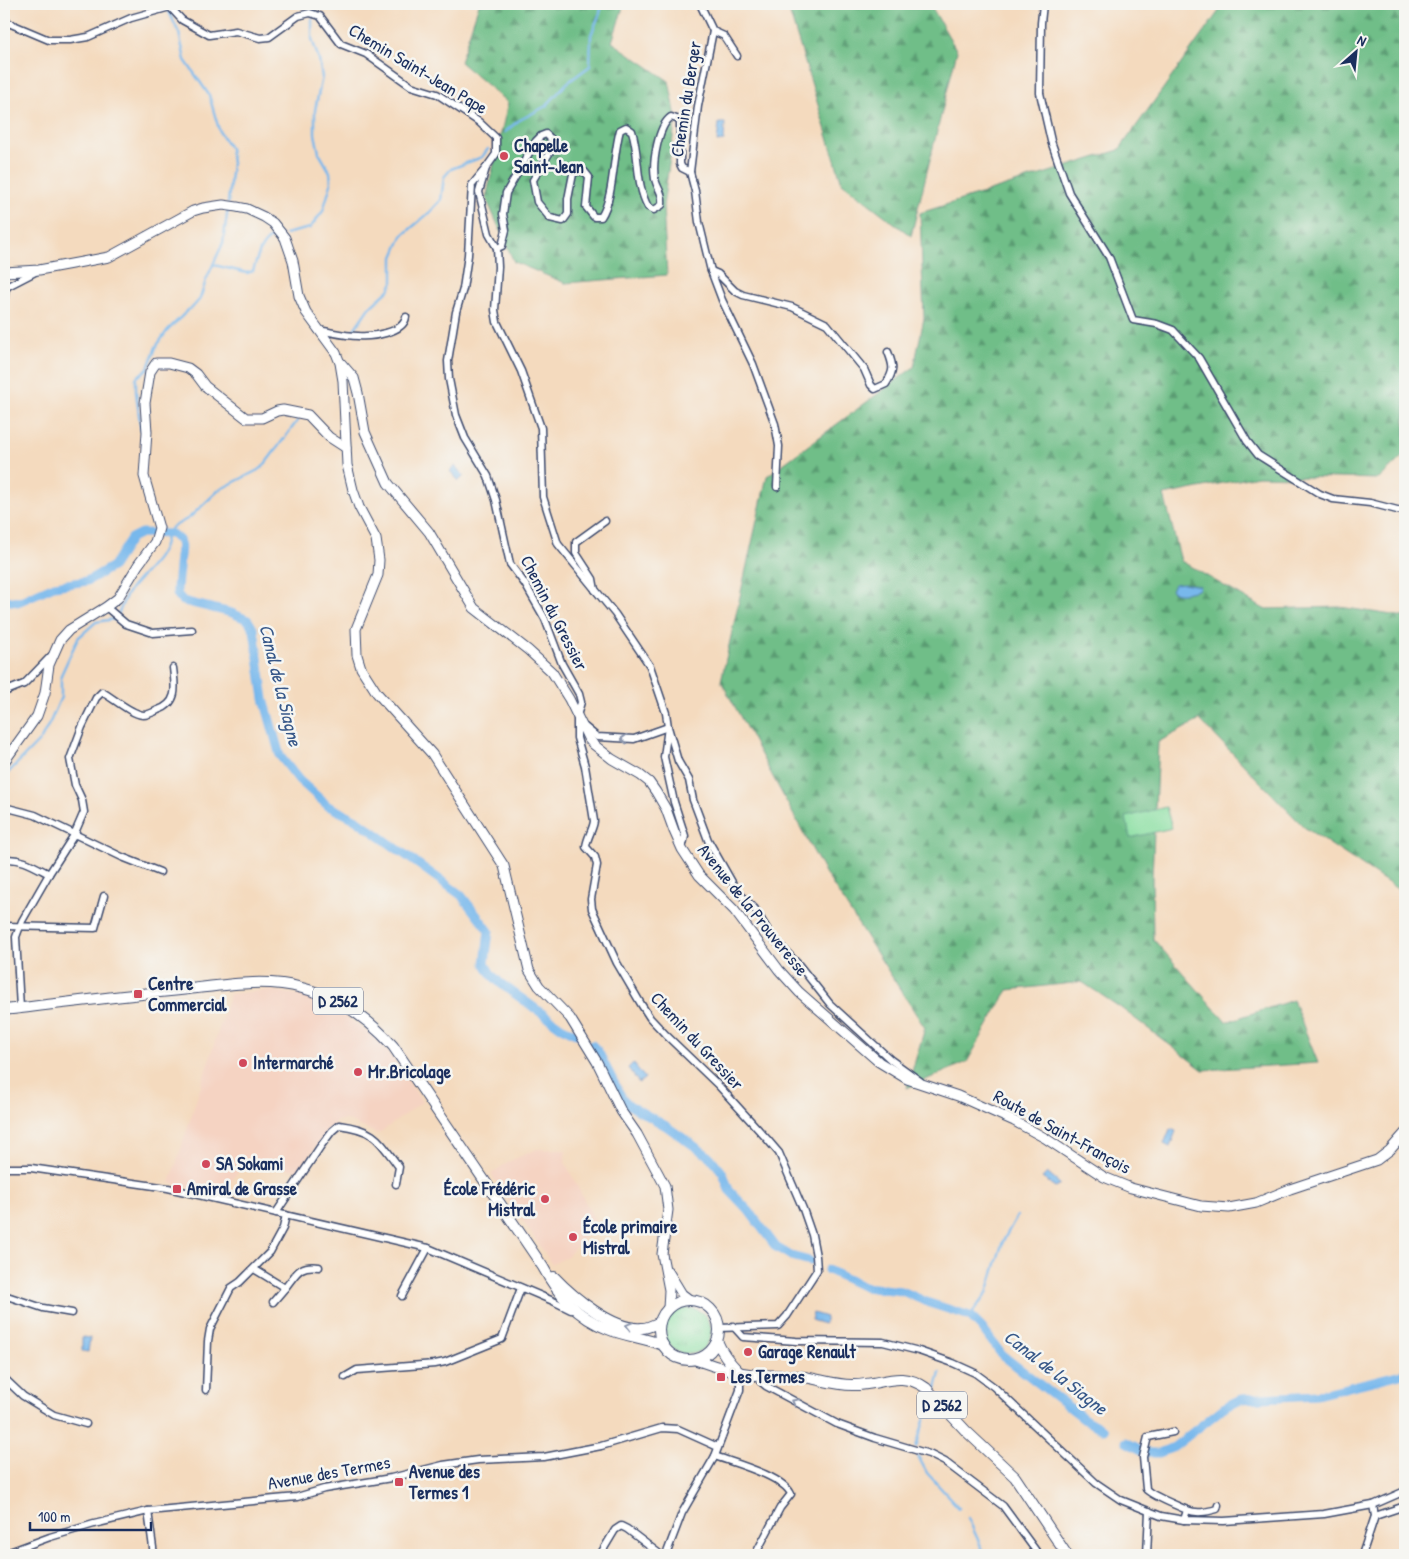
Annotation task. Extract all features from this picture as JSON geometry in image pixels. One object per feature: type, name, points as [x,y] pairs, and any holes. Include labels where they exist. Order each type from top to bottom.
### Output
[{"type":"main road","name":"Avenue de la Prouveresse","points":[[4,272],[39,270],[109,257],[202,208],[223,205],[247,209],[264,216],[273,223],[285,238],[293,261],[299,296],[306,312],[336,353],[340,363],[354,378],[365,432],[388,484],[429,532],[474,608],[528,650],[552,672],[593,744],[612,760],[649,782],[666,809],[682,849],[699,875],[734,910],[798,992],[879,1062],[907,1079],[926,1086]]},
{"type":"main road","points":[[4,762],[37,716],[45,693],[49,666],[60,640],[69,630],[118,598],[138,564],[156,542],[159,528],[144,476],[148,432],[145,403],[150,372],[156,363],[169,363],[188,368],[196,374],[205,386],[246,418],[262,418],[283,410],[308,416],[329,437],[346,448]]},
{"type":"main road","points":[[340,363],[343,381],[347,465],[359,507],[376,540],[379,560],[378,575],[356,629],[357,655],[361,668],[376,693],[432,754],[504,866],[529,970],[540,986],[570,1018],[665,1186],[668,1210],[662,1254],[669,1290],[668,1309]]},
{"type":"main road","name":"D 2562","points":[[4,1010],[221,986],[277,983],[303,988],[337,1001],[375,1026],[393,1046],[543,1266],[552,1284],[565,1302],[588,1320],[609,1330],[663,1345]]},
{"type":"main road","name":"Route de Saint-François","points":[[926,1086],[958,1096],[1014,1121],[1045,1138],[1104,1177],[1131,1188],[1201,1206],[1228,1208],[1256,1203],[1376,1160],[1390,1150],[1405,1133]]},
{"type":"main road","points":[[664,1264],[674,1281],[690,1300]]},
{"type":"main road","name":"D 2562","points":[[543,1266],[567,1291],[598,1314],[633,1328],[643,1328],[660,1322]]},
{"type":"main road","points":[[690,1300],[698,1302],[713,1312],[719,1328],[717,1341],[712,1350],[696,1360],[679,1359],[670,1354],[663,1345],[659,1330],[660,1322],[668,1309],[675,1304],[690,1300]]},
{"type":"main road","points":[[717,1341],[729,1363],[740,1373]]},
{"type":"main road","name":"D 2562","points":[[696,1360],[740,1373],[796,1376],[852,1385],[902,1378],[919,1383],[1015,1477],[1067,1555]]},
{"type":"street","name":"Chemin du Berger","points":[[497,248],[502,246],[506,230],[503,214],[506,193],[541,136],[546,134],[553,141],[550,152],[532,180],[537,202],[550,218],[563,221],[568,214],[568,199],[573,174],[578,171],[584,172],[589,177],[586,207],[594,217],[601,217],[605,211],[620,130],[626,128],[632,130],[634,137],[636,166],[642,196],[648,208],[654,210],[662,205],[662,195],[655,179],[654,163],[663,126],[671,116],[678,120],[680,124],[680,164],[682,168],[690,172],[698,106],[712,31],[700,4]]},
{"type":"street","points":[[1043,4],[1040,23],[1040,93],[1051,141],[1069,193],[1109,257],[1133,320],[1157,324],[1173,330],[1198,358],[1247,441],[1258,455],[1320,494],[1333,499],[1370,503],[1405,512]]},
{"type":"street","name":"Chemin Saint-Jean Pape","points":[[4,21],[49,40],[70,40],[88,37],[132,18],[168,7],[173,9],[182,20],[209,35],[236,31],[260,38],[269,37],[298,16],[310,14],[320,16],[341,44],[366,54],[411,86],[437,94],[490,131],[496,138],[496,154],[486,168],[479,192],[489,234],[497,248],[498,267],[495,305],[497,322],[521,372],[541,428],[543,497],[558,544],[595,592],[615,614],[650,666],[666,713],[678,762],[689,780],[693,800],[708,840],[737,890],[756,909],[772,937],[799,965],[830,1004],[891,1060],[926,1086]]},
{"type":"street","points":[[712,31],[724,36],[738,56]]},
{"type":"street","points":[[4,272],[5,167]]},
{"type":"street","name":"Chemin du Gressier","points":[[486,168],[472,185],[468,255],[448,361],[450,388],[456,415],[465,438],[488,476],[496,500],[510,564],[525,584],[545,619],[562,664],[579,694],[581,702],[577,716],[577,738],[585,766],[594,821],[587,838],[586,847],[595,857],[597,865],[591,899],[592,909],[617,963],[650,1018],[718,1085],[779,1154],[812,1235],[817,1270],[787,1316],[778,1326],[733,1326],[719,1328]]},
{"type":"street","points":[[690,172],[695,191],[699,222],[711,271],[722,300],[753,364],[775,424],[779,446],[777,487]]},
{"type":"street","points":[[4,308],[5,290],[8,286],[39,270]]},
{"type":"street","points":[[711,271],[718,274],[735,291],[743,295],[792,308],[827,324],[864,369],[871,385],[875,389],[886,384],[893,372],[888,352]]},
{"type":"street","points":[[318,330],[358,336],[380,334],[399,328],[406,322],[406,317]]},
{"type":"street","points":[[595,592],[593,579],[576,554],[576,542],[605,521]]},
{"type":"street","points":[[106,607],[126,624],[153,633],[192,630]]},
{"type":"street","points":[[4,692],[24,684],[53,654]]},
{"type":"street","points":[[20,1008],[16,937],[20,926],[49,874],[74,835],[84,812],[82,800],[74,785],[70,759],[82,727],[96,698],[102,692],[131,710],[144,715],[165,708],[173,699],[176,688],[173,668]]},
{"type":"street","points":[[582,725],[597,737],[625,739],[634,739],[668,727],[664,757],[674,802],[685,836],[682,849]]},
{"type":"street","points":[[4,808],[35,815],[122,857],[160,872]]},
{"type":"street","points":[[4,860],[25,861],[49,874]]},
{"type":"street","points":[[4,926],[95,928],[104,896]]},
{"type":"street","points":[[276,1213],[320,1147],[339,1125],[368,1132],[376,1137],[399,1167],[396,1184]]},
{"type":"street","points":[[4,1168],[30,1168],[168,1188],[428,1248],[553,1301],[588,1320]]},
{"type":"street","points":[[206,1390],[210,1328],[231,1288],[240,1282],[270,1252],[283,1228],[286,1215]]},
{"type":"street","points":[[402,1296],[428,1248]]},
{"type":"street","points":[[273,1302],[302,1268],[308,1266],[319,1267]]},
{"type":"street","points":[[254,1269],[285,1288]]},
{"type":"street","points":[[345,1377],[357,1370],[445,1362],[502,1339],[522,1288]]},
{"type":"street","points":[[4,1296],[42,1308],[72,1313]]},
{"type":"street","points":[[553,1301],[574,1302],[598,1314]]},
{"type":"street","points":[[733,1326],[743,1337],[796,1341],[883,1342],[919,1351],[953,1363],[975,1373],[994,1387],[1096,1483],[1121,1500],[1161,1516],[1184,1520],[1224,1522],[1324,1514],[1373,1505],[1405,1490]]},
{"type":"street","points":[[666,1555],[682,1512],[715,1456],[740,1390],[740,1373]]},
{"type":"street","points":[[757,1375],[766,1386],[837,1424],[875,1438],[929,1454],[945,1462],[1003,1506],[1039,1555]]},
{"type":"street","points":[[4,1378],[23,1396],[54,1415],[86,1424]]},
{"type":"street","name":"Avenue des Termes","points":[[4,1554],[76,1529],[148,1511],[297,1497],[324,1489],[391,1478],[443,1465],[478,1460],[544,1457],[601,1446],[662,1428],[678,1429],[718,1447]]},
{"type":"street","points":[[1173,1432],[1148,1437],[1143,1458],[1148,1493],[1193,1512],[1217,1509],[1218,1505]]},
{"type":"street","points":[[715,1456],[776,1479],[789,1489],[791,1494],[780,1508],[755,1555]]},
{"type":"street","points":[[1362,1555],[1375,1516],[1373,1505]]},
{"type":"street","points":[[1375,1516],[1405,1506]]},
{"type":"street","points":[[1184,1520],[1186,1510]]},
{"type":"street","points":[[148,1511],[154,1555]]},
{"type":"street","points":[[1147,1555],[1149,1511]]},
{"type":"street","points":[[600,1555],[615,1530],[620,1526],[627,1529],[661,1555]]},
{"type":"shaded area","points":[[269,990],[301,995],[326,1004],[363,1028],[378,1040],[389,1053],[422,1102],[378,1134],[346,1120],[336,1121],[298,1171],[247,1159],[221,1195],[170,1183],[230,994]]},
{"type":"shaded area","name":"École Frédéric Mistral","points":[[537,1149],[566,1150],[565,1162],[596,1223],[567,1257],[552,1264],[491,1174],[508,1162]]},
{"type":"green space","points":[[479,4],[624,4],[612,42],[669,81],[676,117],[663,206],[667,275],[565,283],[514,262],[486,198],[508,103],[460,62]]},
{"type":"green space","points":[[787,4],[930,4],[957,51],[911,236],[842,183]]},
{"type":"green space","points":[[1224,4],[1405,4],[1405,454],[1379,479],[1258,476],[1164,495],[1181,561],[1264,609],[1340,607],[1405,617],[1405,894],[1304,827],[1200,720],[1158,742],[1152,877],[1153,939],[1226,1022],[1293,1000],[1318,1063],[1203,1070],[1121,1008],[1082,982],[1008,990],[967,1062],[907,1088],[925,1028],[824,871],[721,681],[767,476],[914,367],[924,318],[920,213],[1119,150]]},
{"type":"green space","points":[[1166,807],[1172,828],[1130,838],[1126,817]]},
{"type":"green space","points":[[688,1308],[701,1312],[707,1318],[711,1331],[707,1344],[701,1350],[688,1354],[675,1350],[669,1344],[665,1331],[669,1318],[675,1312]]},
{"type":"water","points":[[719,123],[725,123],[724,141],[717,142]]},
{"type":"water","points":[[455,466],[464,476],[459,481],[450,471]]},
{"type":"water","points":[[1184,583],[1200,586],[1198,590],[1184,593],[1177,593],[1171,590],[1174,584]]},
{"type":"water","points":[[633,1063],[645,1078],[639,1083],[628,1068]]},
{"type":"water","points":[[1170,1129],[1176,1131],[1170,1147],[1164,1144]]},
{"type":"water","points":[[1047,1173],[1060,1184],[1055,1187],[1042,1178]]},
{"type":"water","points":[[813,1313],[826,1317],[824,1324],[811,1320]]},
{"type":"water","points":[[82,1337],[90,1338],[88,1352],[82,1351]]},
{"type":"waterway","points":[[314,12],[316,4]]},
{"type":"waterway","points":[[505,132],[518,121],[546,106],[567,83],[590,66],[591,35],[602,4]]},
{"type":"waterway","points":[[169,12],[179,33],[185,60],[209,95],[220,133],[230,148],[232,163],[228,203]]},
{"type":"waterway","points":[[285,234],[310,228],[323,211],[331,184],[330,172],[319,153],[315,134],[315,110],[322,77],[312,39],[312,19]]},
{"type":"waterway","points":[[353,331],[368,309],[389,290],[393,282],[393,257],[402,236],[441,200],[444,177],[451,169],[482,157],[488,149]]},
{"type":"waterway","points":[[142,438],[136,378],[148,368],[156,347],[167,331],[200,299],[206,280],[223,243],[228,208]]},
{"type":"waterway","points":[[214,265],[247,273],[253,271],[261,248],[268,240],[280,235]]},
{"type":"waterway","points":[[166,536],[171,528],[189,518],[219,490],[262,468],[298,420]]},
{"type":"waterway","points":[[4,777],[41,739],[61,697],[61,675],[78,638],[96,622],[115,619],[127,594],[156,560],[164,545],[166,536],[161,529]]},
{"type":"waterway","name":"Canal de la Siagne","points":[[4,600],[18,602],[54,586],[87,581],[113,566],[131,538],[141,533],[172,534],[179,540],[181,546],[177,594],[183,601],[232,613],[248,620],[254,630],[264,699],[280,756],[299,780],[328,806],[357,820],[461,895],[489,931],[485,964],[491,974],[500,983],[561,1027],[576,1034]]},
{"type":"waterway","name":"Canal de la Siagne","points":[[592,1045],[598,1051],[622,1098],[629,1105],[666,1126],[710,1157],[723,1173],[729,1190],[749,1211],[776,1247],[791,1256],[810,1261]]},
{"type":"waterway","points":[[970,1316],[987,1293],[1003,1241],[1017,1216]]},
{"type":"waterway","name":"Canal de la Siagne","points":[[828,1270],[864,1287],[902,1291],[929,1303],[970,1316],[982,1328],[1002,1355],[1086,1420],[1104,1430]]},
{"type":"waterway","points":[[936,1388],[940,1373]]},
{"type":"waterway","name":"Canal de la Siagne","points":[[1126,1442],[1147,1453],[1159,1453],[1174,1447],[1226,1406],[1241,1399],[1317,1395],[1405,1373]]},
{"type":"waterway","points":[[916,1447],[930,1401]]},
{"type":"waterway","points":[[918,1456],[927,1473],[959,1508]]},
{"type":"waterway","points":[[968,1518],[985,1555]]},
{"type":"place","name":"Chapelle Saint-Jean","points":[[504,156]]},
{"type":"place","name":"Centre Commercial","points":[[138,994]]},
{"type":"place","name":"Intermarché","points":[[243,1063]]},
{"type":"place","name":"Mr.Bricolage","points":[[358,1072]]},
{"type":"place","name":"SA Sokami","points":[[206,1164]]},
{"type":"place","name":"Amiral de Grasse","points":[[177,1189]]},
{"type":"place","name":"École Frédéric Mistral","points":[[545,1199]]},
{"type":"place","name":"École primaire Mistral","points":[[573,1237]]},
{"type":"place","name":"Garage Renault","points":[[748,1352]]},
{"type":"place","name":"Les Termes","points":[[721,1377]]},
{"type":"place","name":"Avenue des Termes 1","points":[[399,1482]]}]
